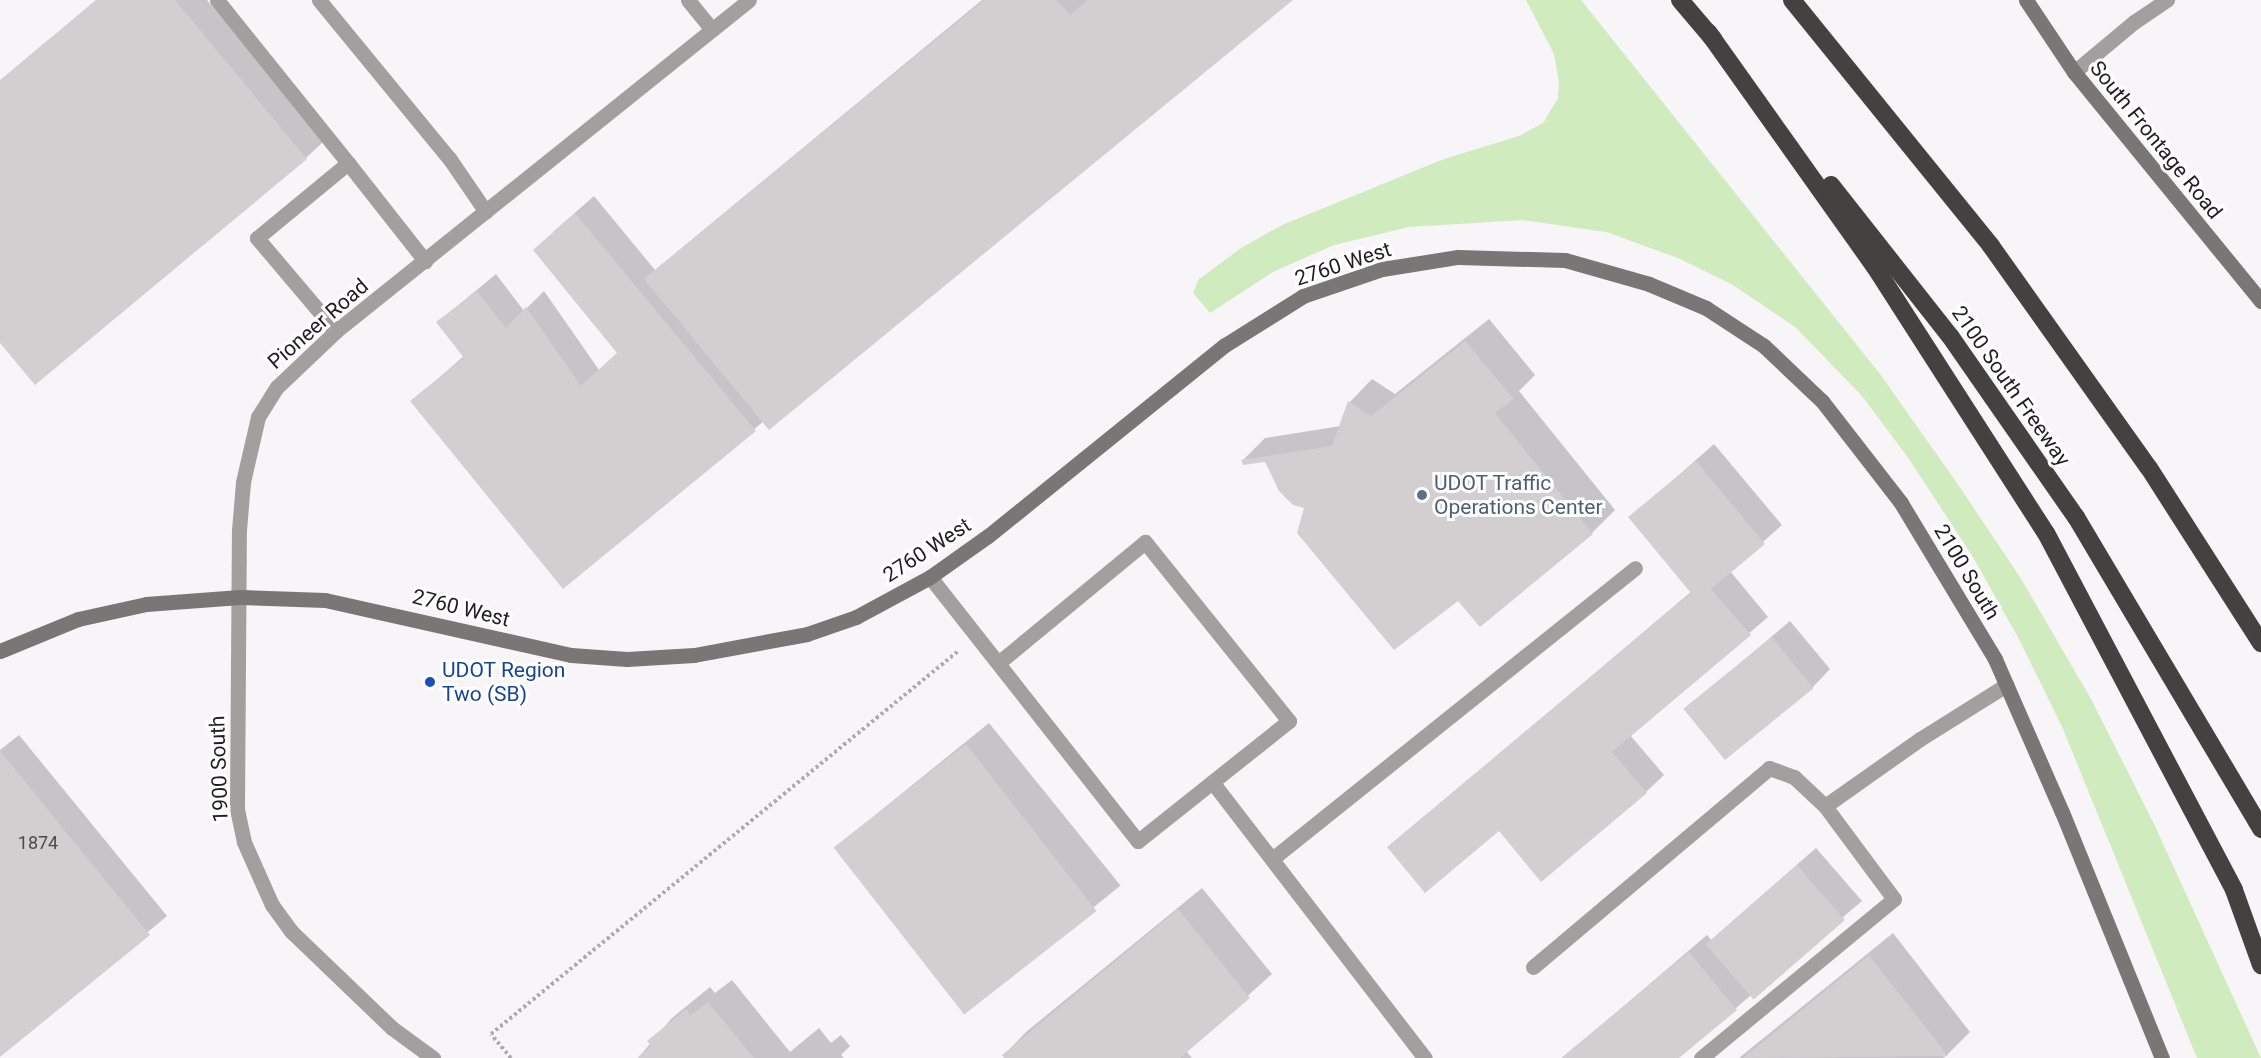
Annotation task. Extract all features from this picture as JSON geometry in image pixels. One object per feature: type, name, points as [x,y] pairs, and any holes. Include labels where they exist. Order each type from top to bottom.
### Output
[{"type":"highway","name":"2100 South Freeway","points":[[1680,0],[1891,259],[2007,415],[2141,622],[2261,829]]},
{"type":"highway","points":[[1792,0],[1991,246],[2149,468],[2261,643]]},
{"type":"highway","points":[[1708,32],[1875,267],[2046,533],[2234,890],[2261,965]]},
{"type":"main road","name":"South Frontage Road","points":[[2026,0],[2074,72],[2261,301]]},
{"type":"main road","name":"2760 West","points":[[240,597],[326,600],[572,655],[627,659],[694,656],[807,634],[856,617],[930,577],[988,536],[1225,345],[1303,296],[1382,269],[1458,256],[1565,260]]},
{"type":"main road","name":"2100 South","points":[[1565,260],[1649,284],[1706,308],[1764,346],[1822,401],[1900,503],[1977,628],[2006,685],[2062,812],[2162,1058]]},
{"type":"main road","points":[[0,651],[78,619],[146,604],[240,597]]},
{"type":"street","points":[[217,0],[425,261]]},
{"type":"street","points":[[319,0],[449,158],[486,212]]},
{"type":"street","points":[[688,0],[712,30]]},
{"type":"street","name":"Pioneer Road","points":[[240,597],[242,494],[258,417],[277,387],[336,331],[749,0]]},
{"type":"street","points":[[2074,72],[2133,22],[2167,0]]},
{"type":"street","points":[[336,331],[257,238],[348,163]]},
{"type":"street","points":[[930,577],[1138,841],[1289,721],[1145,542],[998,663]]},
{"type":"street","points":[[1272,859],[1635,568]]},
{"type":"street","name":"1900 South","points":[[240,597],[237,808],[244,842],[272,905],[291,931],[392,1028],[433,1058]]},
{"type":"street","points":[[1825,806],[1920,739],[2006,685]]},
{"type":"street","points":[[1533,967],[1769,768],[1794,777],[1825,806],[1894,899],[1701,1058]]},
{"type":"street","points":[[1213,783],[1425,1058]]},
{"type":"path","points":[[511,1058],[491,1034],[957,652]]},
{"type":"green space","points":[[1526,0],[1581,0],[1880,374],[1957,483],[2020,577],[2091,699],[2155,826],[2261,1058],[2197,1058],[2063,729],[2020,641],[1973,557],[1909,459],[1862,396],[1795,327],[1733,285],[1678,258],[1606,232],[1523,220],[1409,227],[1334,245],[1273,272],[1210,313],[1193,293],[1198,280],[1241,248],[1282,225],[1444,159],[1519,136],[1543,123],[1558,98],[1559,83],[1554,54]]},
{"type":"building","points":[[96,0],[175,0],[307,159],[35,385],[0,343],[0,80]]},
{"type":"building","points":[[984,0],[1057,0],[1070,15],[1088,0],[1293,0],[769,430],[644,279]]},
{"type":"building","points":[[575,213],[756,431],[563,589],[410,401],[464,358],[436,322],[477,291],[506,328],[526,307],[581,386],[617,353],[533,250]]},
{"type":"building","name":"UDOT Traffic Operations Center","points":[[1465,341],[1514,399],[1495,413],[1593,534],[1480,627],[1458,601],[1394,650],[1297,533],[1304,508],[1293,505],[1279,491],[1265,462],[1243,465],[1241,460],[1332,446],[1348,401],[1371,416]]},
{"type":"building","points":[[1696,461],[1765,544],[1711,589],[1751,635],[1612,752],[1647,793],[1541,882],[1499,831],[1425,893],[1387,847],[1691,593],[1628,517]]},
{"type":"building","points":[[1772,637],[1814,688],[1725,760],[1683,709]]},
{"type":"building","points":[[966,744],[1097,911],[964,1014],[834,847]]},
{"type":"building","points":[[0,751],[150,935],[0,1057]]},
{"type":"building","points":[[1797,865],[1845,920],[1754,999],[1706,944]]},
{"type":"building","points":[[1178,909],[1250,998],[1180,1058],[1004,1058],[1002,1055]]},
{"type":"building","points":[[1689,952],[1737,1010],[1679,1058],[1561,1058]]},
{"type":"building","points":[[1869,955],[1948,1056],[1743,1058]]},
{"type":"building","points":[[708,1002],[754,1058],[637,1058],[651,1046],[647,1041],[686,1009],[691,1015]]},
{"type":"place","name":"UDOT Traffic Operations Center","points":[[1422,495]]},
{"type":"place","name":"UDOT Region Two (SB)","points":[[430,682]]}]
